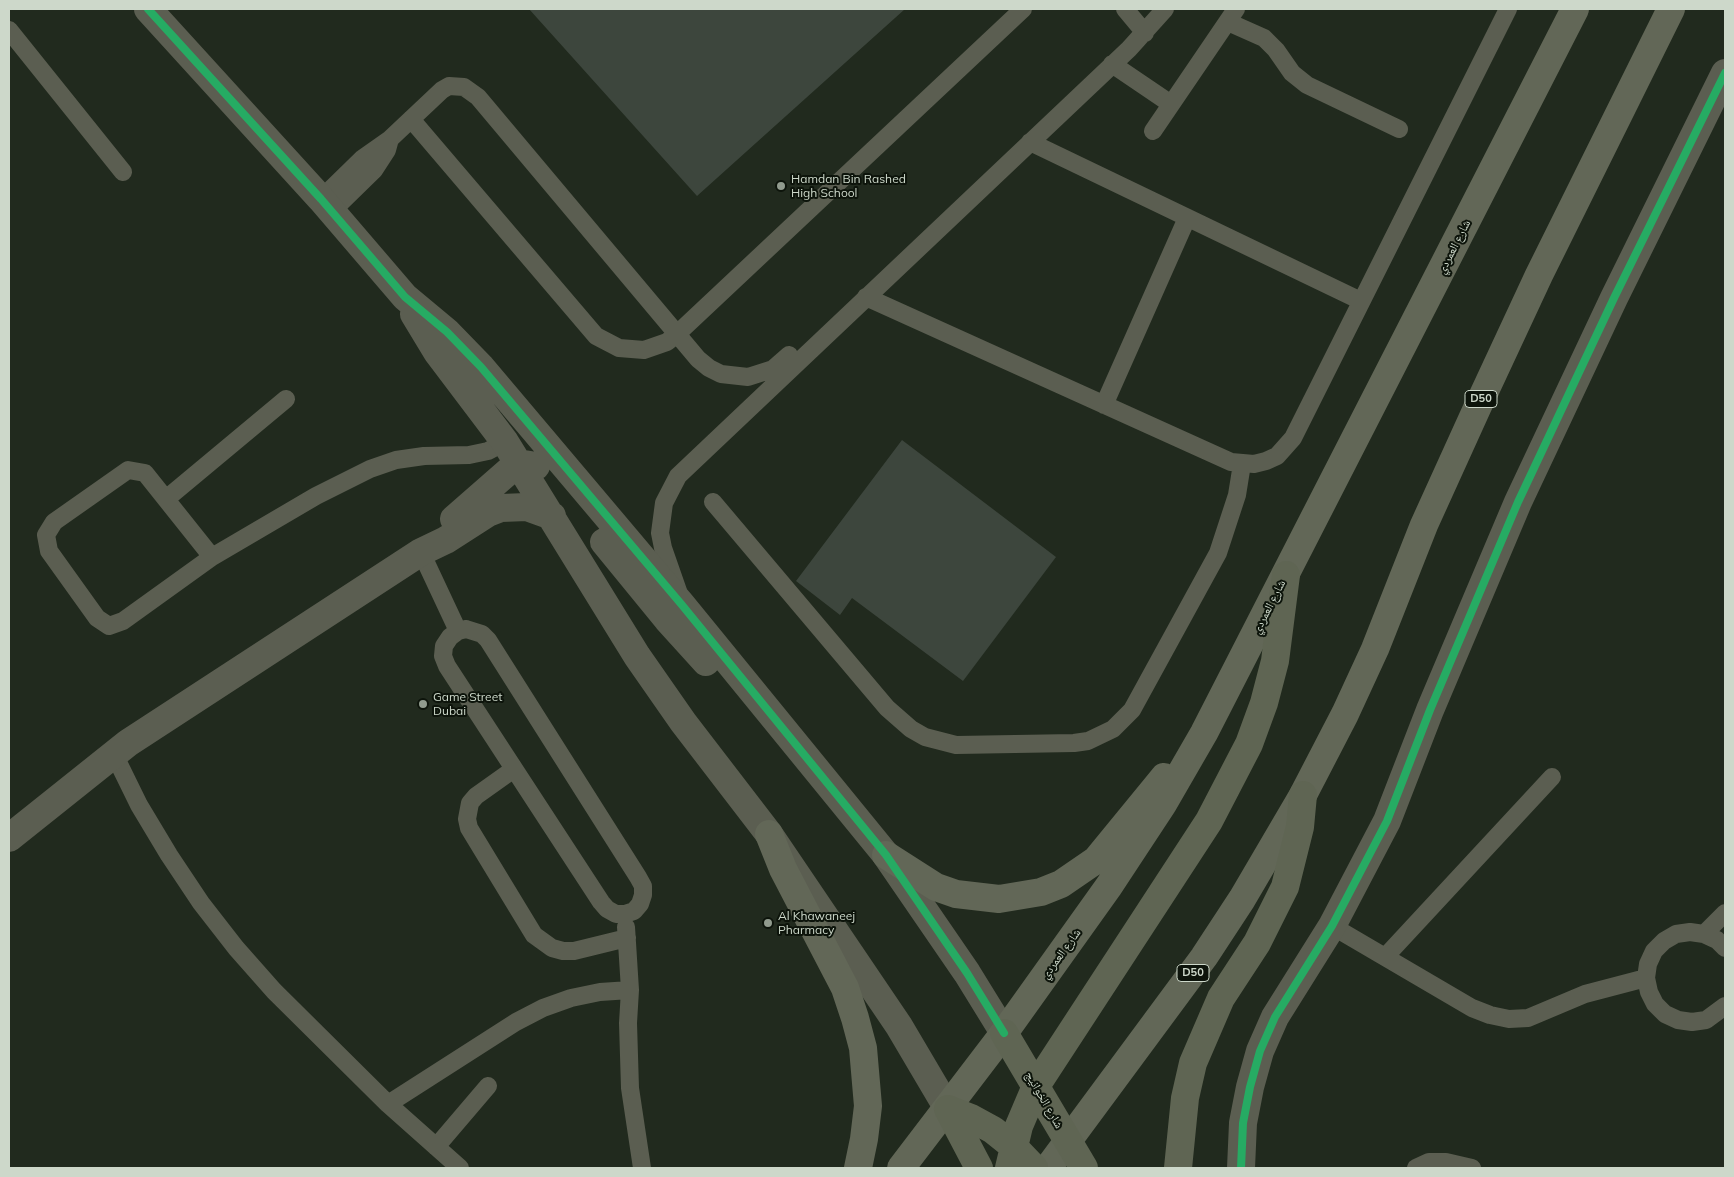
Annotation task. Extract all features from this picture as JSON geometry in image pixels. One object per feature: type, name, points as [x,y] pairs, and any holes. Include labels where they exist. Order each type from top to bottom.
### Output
[{"type":"highway","points":[[1011,1157],[1021,1119],[1036,1086],[1209,821],[1249,744],[1264,703],[1275,660],[1286,575]]},
{"type":"highway","points":[[1178,1168],[1185,1098],[1194,1063],[1221,998],[1257,944],[1285,888],[1300,827],[1303,795]]},
{"type":"highway","name":"شارع الخوانيج","points":[[1004,1033],[1084,1168]]},
{"type":"highway","points":[[948,1109],[986,1126],[1011,1157],[1034,1168]]},
{"type":"highway","points":[[948,1109],[979,1168]]},
{"type":"main road","name":"شارع العمردي","points":[[901,1168],[948,1109],[1004,1033],[1109,886],[1163,804],[1204,733],[1286,575],[1575,9]]},
{"type":"main road","name":"D50","points":[[1048,1168],[1204,957],[1242,899],[1303,795],[1345,714],[1375,649],[1424,525],[1539,275],[1671,9]]},
{"type":"main road","points":[[886,855],[936,887],[956,894],[999,899],[1041,892],[1061,884],[1096,860],[1156,785],[1204,733]]},
{"type":"main road","points":[[769,834],[783,869],[845,988],[863,1048],[868,1106],[858,1168]]},
{"type":"street","points":[[148,9],[326,205],[405,297],[447,332],[481,367],[682,605],[886,855],[967,973],[1004,1033]]},
{"type":"street","points":[[1241,1168],[1243,1123],[1250,1086],[1260,1052],[1275,1018],[1332,926],[1387,821],[1473,606],[1565,400],[1722,84]]},
{"type":"street","points":[[405,297],[437,352],[511,453],[552,516],[637,656],[683,722],[769,834],[899,1026],[948,1109]]},
{"type":"street","points":[[421,552],[461,512],[511,453]]},
{"type":"street","points":[[511,453],[541,467],[551,476],[667,619],[737,696],[833,789]]},
{"type":"street","points":[[9,838],[136,737],[421,552],[446,540],[488,513],[501,508],[527,507],[552,516]]},
{"type":"lane","points":[[411,119],[596,336],[619,348],[644,350],[656,347],[677,334],[1022,9]]},
{"type":"lane","points":[[1124,9],[1145,33]]},
{"type":"lane","points":[[682,605],[663,548],[660,533],[664,503],[670,489],[688,465],[1145,33],[1165,9]]},
{"type":"lane","points":[[866,297],[1231,462],[1254,464],[1266,461],[1286,448],[1508,9]]},
{"type":"lane","points":[[1153,131],[1232,15],[1264,38],[1276,50],[1292,73],[1307,85],[1399,129]]},
{"type":"lane","points":[[9,30],[124,172]]},
{"type":"lane","points":[[1112,64],[1172,104]]},
{"type":"lane","points":[[326,205],[374,170],[387,150],[390,139],[436,94],[449,86],[464,86],[472,91],[677,334],[709,368],[721,374],[748,377],[773,368],[803,343],[836,326]]},
{"type":"lane","points":[[1030,142],[1361,301]]},
{"type":"lane","points":[[1104,405],[1187,218]]},
{"type":"lane","points":[[166,499],[286,399]]},
{"type":"lane","points":[[212,557],[145,473],[128,470],[54,522],[46,535],[49,551],[97,618],[109,626],[123,621],[212,557],[308,500],[370,469],[396,460],[469,455],[488,451],[511,453]]},
{"type":"lane","points":[[713,502],[887,708],[911,729],[925,737],[956,746],[1074,743],[1094,738],[1113,729],[1132,710],[1218,553],[1235,502],[1242,464]]},
{"type":"lane","points":[[421,552],[458,631]]},
{"type":"lane","points":[[474,630],[488,640],[638,877],[643,886],[643,895],[640,904],[634,911],[616,914],[607,909],[601,902],[447,666],[444,646],[450,637],[458,631],[474,630]]},
{"type":"lane","points":[[114,754],[139,806],[169,855],[236,948],[274,991],[388,1104],[460,1168]]},
{"type":"lane","points":[[514,769],[476,796],[470,803],[467,820],[469,828],[534,936],[552,948],[563,951],[574,951],[626,938]]},
{"type":"lane","points":[[1386,957],[1552,776]]},
{"type":"lane","points":[[1704,934],[1725,913]]},
{"type":"lane","points":[[625,914],[630,990],[628,1022],[630,1088],[642,1168]]},
{"type":"lane","points":[[1332,926],[1472,1008],[1490,1015],[1509,1019],[1528,1018],[1585,994],[1646,978]]},
{"type":"lane","points":[[1725,948],[1717,940],[1704,934],[1690,932],[1676,934],[1664,941],[1651,958],[1646,978],[1649,992],[1655,1004],[1665,1014],[1678,1020],[1692,1022],[1706,1020],[1725,1006]]},
{"type":"lane","points":[[388,1104],[516,1022],[543,1008],[570,998],[593,993],[630,990]]},
{"type":"lane","points":[[436,1147],[488,1086]]},
{"type":"lane","points":[[1416,1168],[1429,1162],[1446,1162],[1472,1168]]},
{"type":"building","points":[[529,9],[905,9],[697,196]]},
{"type":"building","points":[[902,440],[1056,557],[963,681],[852,598],[840,615],[796,581]]},
{"type":"cycle path","points":[[148,9],[321,199],[405,297],[447,332],[481,367],[682,605],[886,855],[967,973],[1004,1033]]},
{"type":"cycle path","points":[[1241,1168],[1243,1123],[1250,1087],[1260,1051],[1275,1017],[1332,926],[1387,821],[1430,710],[1518,502],[1614,298],[1725,73]]},
{"type":"place","name":"Hamdan Bin Rashed High School","points":[[781,186]]},
{"type":"place","name":"Game Street Dubai","points":[[423,704]]},
{"type":"place","name":"Al Khawaneej Pharmacy","points":[[768,923]]}]
